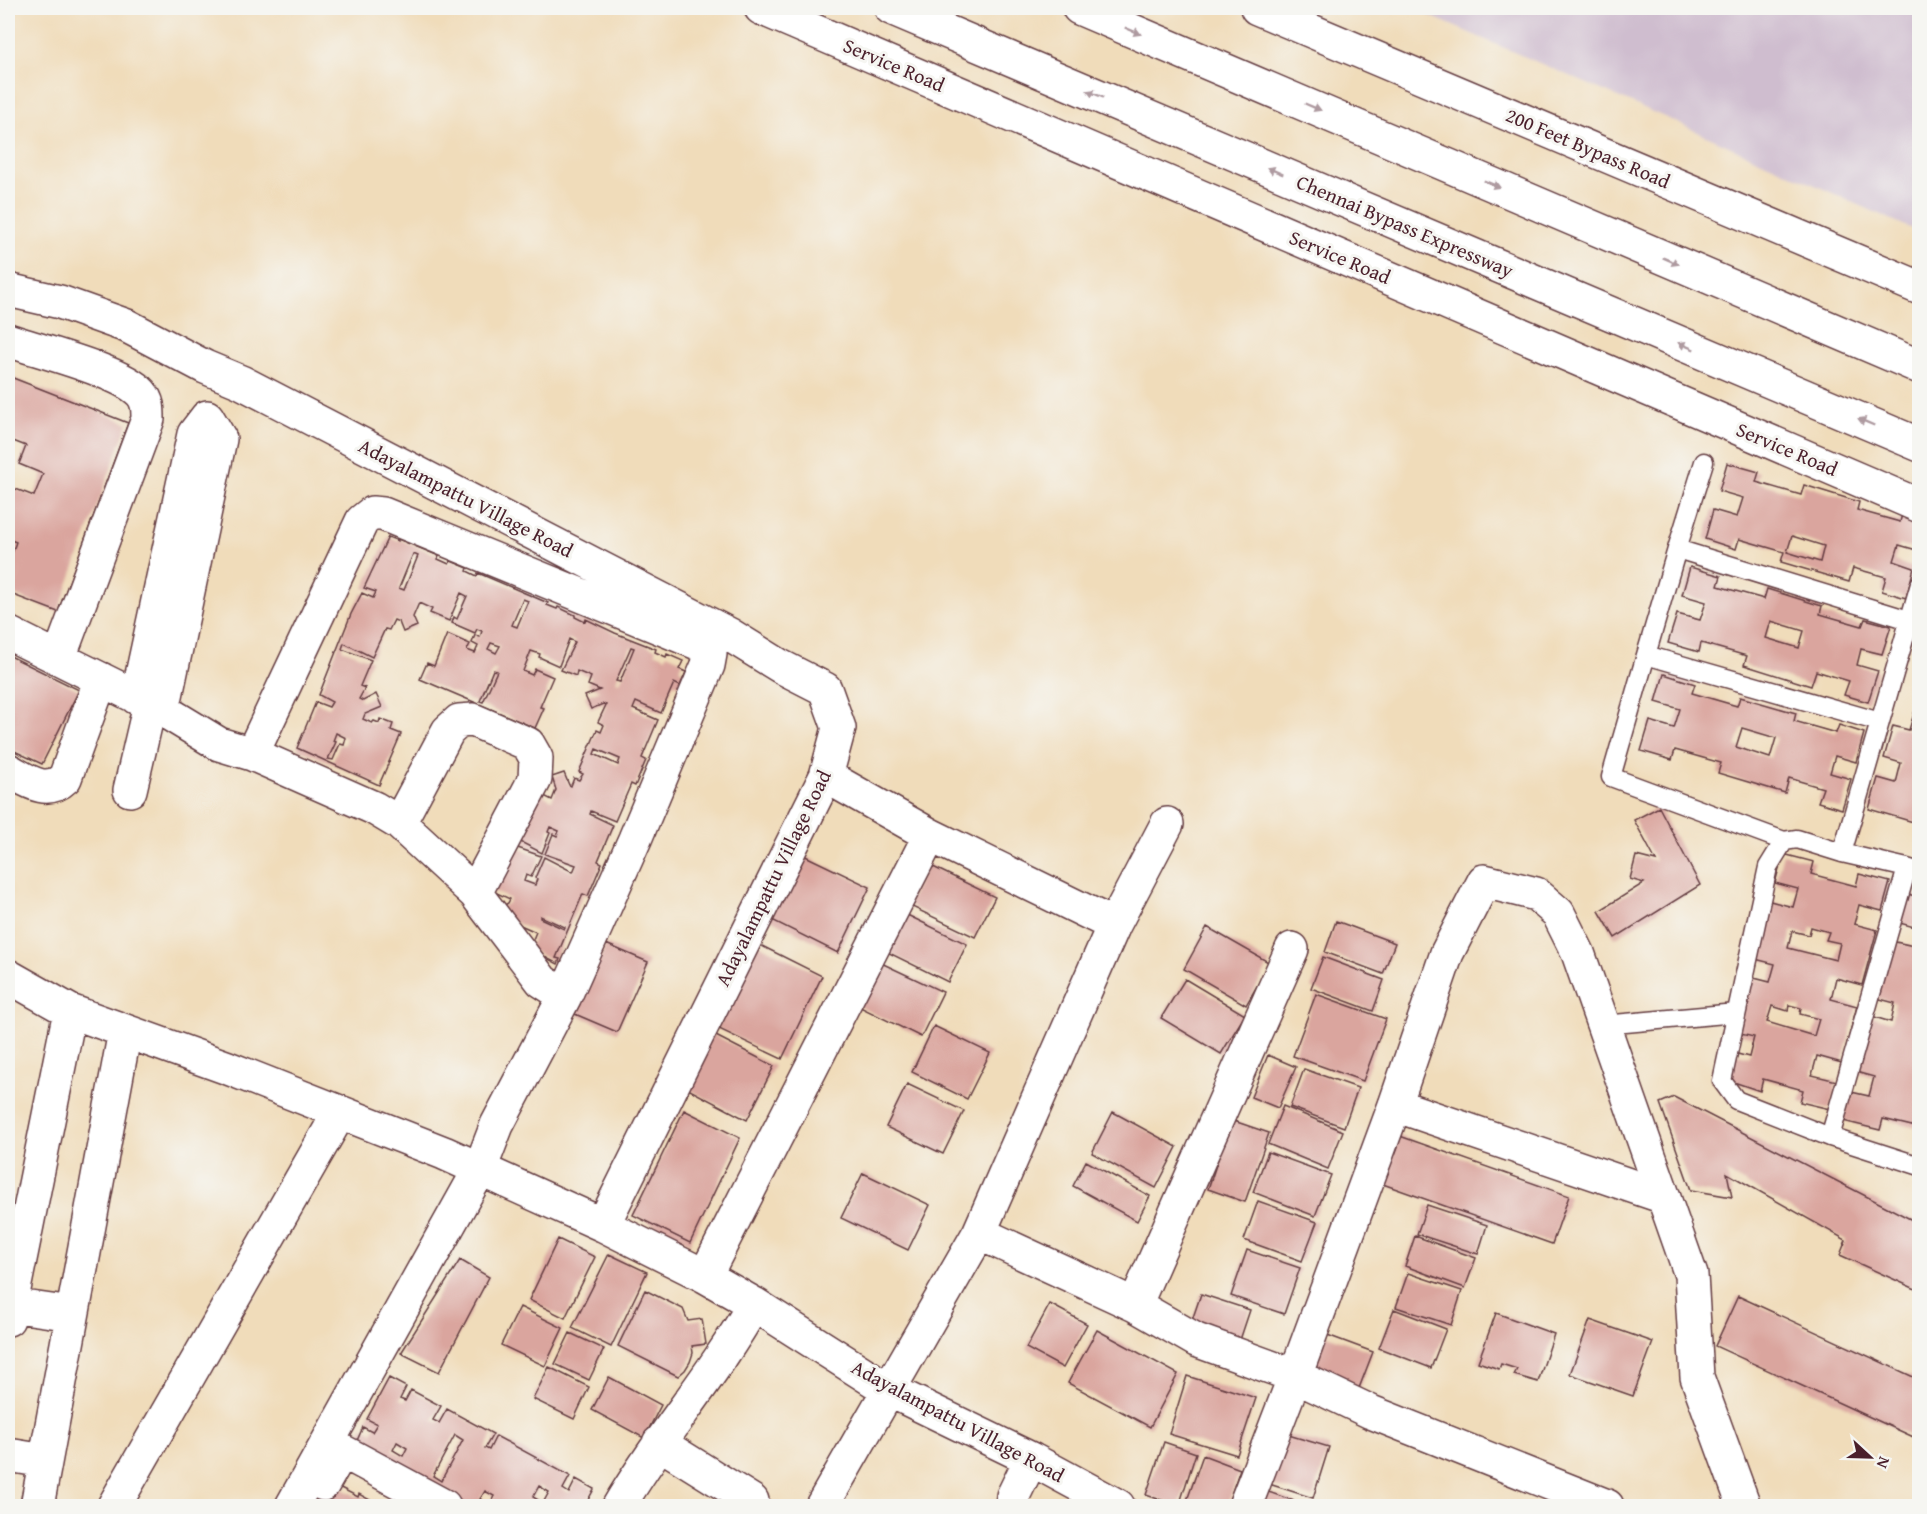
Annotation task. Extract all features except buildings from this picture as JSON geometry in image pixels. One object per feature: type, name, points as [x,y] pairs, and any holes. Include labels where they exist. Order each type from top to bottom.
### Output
[{"type":"main road","name":"Service Road","points":[[761,8],[1920,506]]},
{"type":"main road","name":"Chennai Bypass Expressway","points":[[891,8],[1920,445]]},
{"type":"main road","points":[[1079,8],[1920,367]]},
{"type":"main road","name":"200 Feet Bypass Road","points":[[1257,8],[1920,288]]},
{"type":"main road","name":"Adayalampattu Village Road","points":[[8,290],[60,302],[127,326],[220,373],[241,381],[730,635],[780,666],[825,689],[839,728],[825,776],[603,1225],[705,1276],[754,1304],[889,1390],[1118,1506]]},
{"type":"main road","points":[[8,340],[115,376],[140,392],[147,403],[148,419],[59,658]]},
{"type":"main road","points":[[130,790],[150,704],[194,434],[207,417],[220,373]]},
{"type":"main road","points":[[252,754],[362,521],[372,513],[382,514],[705,646],[710,654],[708,666],[635,839],[565,996],[497,1125],[480,1169],[292,1506]]},
{"type":"main road","points":[[8,633],[150,704],[219,744],[252,754],[374,808],[399,823],[475,893],[542,981],[565,996]]},
{"type":"main road","points":[[8,770],[29,782],[47,788],[58,785],[64,778],[101,679]]},
{"type":"main road","points":[[399,823],[448,731],[459,721],[473,720],[528,744],[536,758],[535,779],[475,893]]},
{"type":"main road","points":[[825,776],[930,835],[1114,925]]},
{"type":"main road","points":[[822,1506],[979,1233],[1114,925],[1167,824]]},
{"type":"main road","points":[[705,1276],[930,835]]},
{"type":"main road","points":[[1245,1506],[1395,1105],[1447,953],[1484,881],[1536,894],[1558,913],[1578,953],[1691,1275],[1697,1377],[1744,1506]]},
{"type":"main road","points":[[1135,1305],[1292,949]]},
{"type":"main road","points":[[8,976],[70,1011],[444,1153],[603,1225]]},
{"type":"main road","points":[[70,1011],[9,1312],[72,1314]]},
{"type":"main road","points":[[37,1506],[125,1031]]},
{"type":"main road","points":[[1395,1105],[1664,1197]]},
{"type":"main road","points":[[114,1506],[340,1112]]},
{"type":"main road","points":[[979,1233],[1135,1305],[1196,1340],[1295,1376],[1371,1412],[1607,1506]]},
{"type":"main road","points":[[619,1506],[659,1443],[740,1330],[754,1304]]},
{"type":"main road","points":[[659,1443],[752,1501],[749,1506]]},
{"type":"main road","points":[[310,1506],[342,1451],[444,1506]]},
{"type":"main road","points":[[8,1455],[45,1461]]},
{"type":"main road","points":[[1012,1506],[1013,1496],[1031,1460]]},
{"type":"lane","points":[[1704,462],[1611,777],[1784,841],[1797,839],[1842,853],[1913,870],[1830,1137]]},
{"type":"lane","points":[[1677,549],[1909,620]]},
{"type":"lane","points":[[1842,853],[1920,584]]},
{"type":"lane","points":[[1646,655],[1880,722]]},
{"type":"lane","points":[[1784,841],[1768,867],[1722,1081],[1736,1100],[1830,1137],[1920,1166]]},
{"type":"lane","points":[[1604,1025],[1737,1013]]},
{"type":"shaded area","points":[[1412,8],[1919,8],[1919,232],[1671,120]]}]
